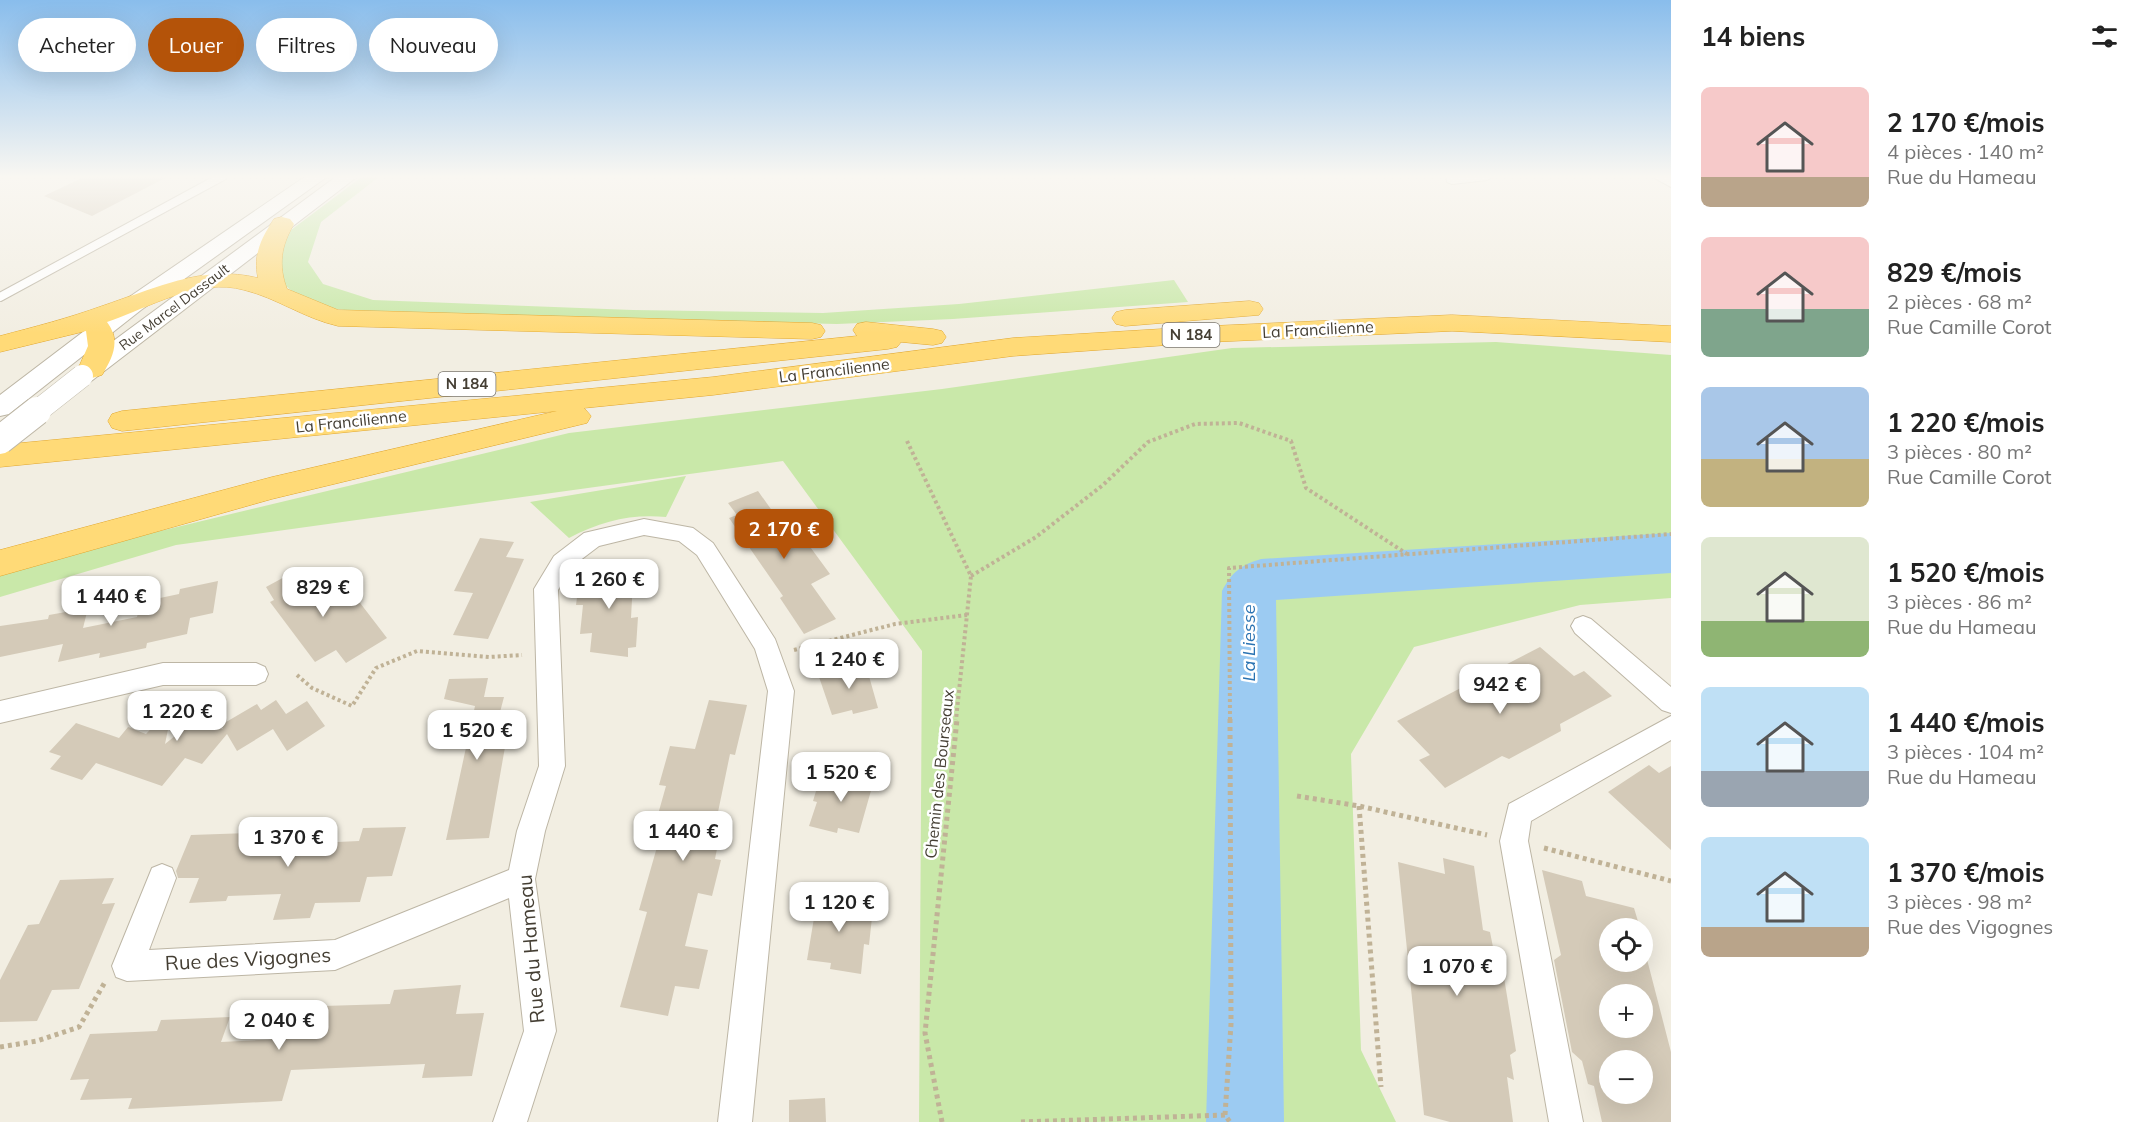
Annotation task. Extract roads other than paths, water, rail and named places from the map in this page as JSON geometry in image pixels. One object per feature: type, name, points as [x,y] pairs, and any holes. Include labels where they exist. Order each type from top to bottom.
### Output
[{"type":"highway","points":[[276,294],[267,266],[267,254],[279,228]]},
{"type":"highway","points":[[0,344],[89,326],[133,305],[208,282],[241,282],[276,294],[291,303],[322,315],[358,320],[796,331],[870,330],[933,337]]},
{"type":"highway","name":"La Francilienne","points":[[0,434],[1188,312],[1434,303],[1671,314]]},
{"type":"highway","name":"La Francilienne","points":[[0,456],[713,386],[1013,347],[1211,334],[1452,323],[1671,334]]},
{"type":"highway","points":[[87,372],[101,349],[89,326]]},
{"type":"highway","points":[[0,562],[272,488],[713,386]]},
{"type":"street","name":"Rue Marcel Dassault","points":[[133,305],[244,228]]},
{"type":"street","name":"Rue Marcel Dassault","points":[[0,440],[276,228]]},
{"type":"street","name":"Rue Marcel Dassault","points":[[0,408],[38,379],[89,326]]},
{"type":"street","name":"Rue du Hameau","points":[[510,1122],[540,1031],[521,879],[531,831],[552,766],[546,589],[562,562],[592,538],[644,527],[685,534],[705,549],[766,646],[781,691],[735,1122]]},
{"type":"street","points":[[1583,626],[1671,702]]},
{"type":"street","points":[[0,712],[163,674],[256,674]]},
{"type":"street","points":[[1566,1122],[1514,841],[1519,813],[1671,727]]},
{"type":"street","name":"Rue des Vigognes","points":[[162,878],[127,966],[335,955],[521,879]]},
{"type":"lane","points":[[0,297],[127,228]]},
{"type":"waterway","name":"La Liesse","points":[[1245,1122],[1249,591],[1261,580],[1671,553]]}]
